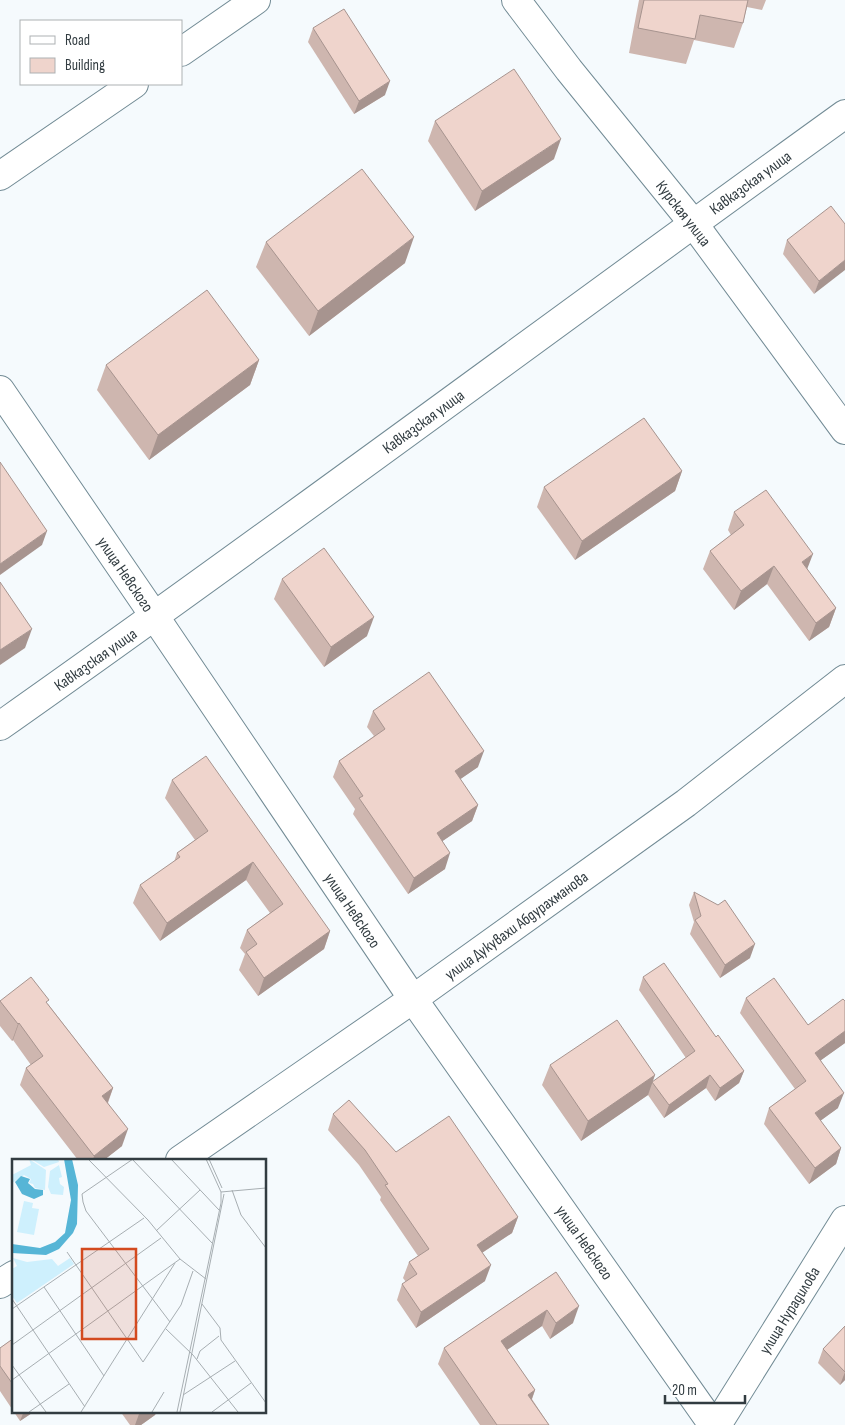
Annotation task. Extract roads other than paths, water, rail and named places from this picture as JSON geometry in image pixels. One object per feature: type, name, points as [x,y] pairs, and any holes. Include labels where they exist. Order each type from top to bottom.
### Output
[{"type":"street","points":[[182,51],[256,0]]},
{"type":"street","name":"Курская улица","points":[[516,0],[569,70],[694,223],[845,430]]},
{"type":"street","points":[[0,176],[133,85]]},
{"type":"street","name":"Кавказская улица","points":[[0,726],[155,617],[845,114]]},
{"type":"street","name":"улица Невского","points":[[0,390],[413,999],[713,1425]]},
{"type":"street","name":"улица Дукувахи Абдурахманова","points":[[181,1159],[413,999],[686,803],[845,679]]},
{"type":"street","name":"улица Нурадилова","points":[[717,1425],[845,1220]]},
{"type":"street","points":[[0,1284],[12,1276]]}]
